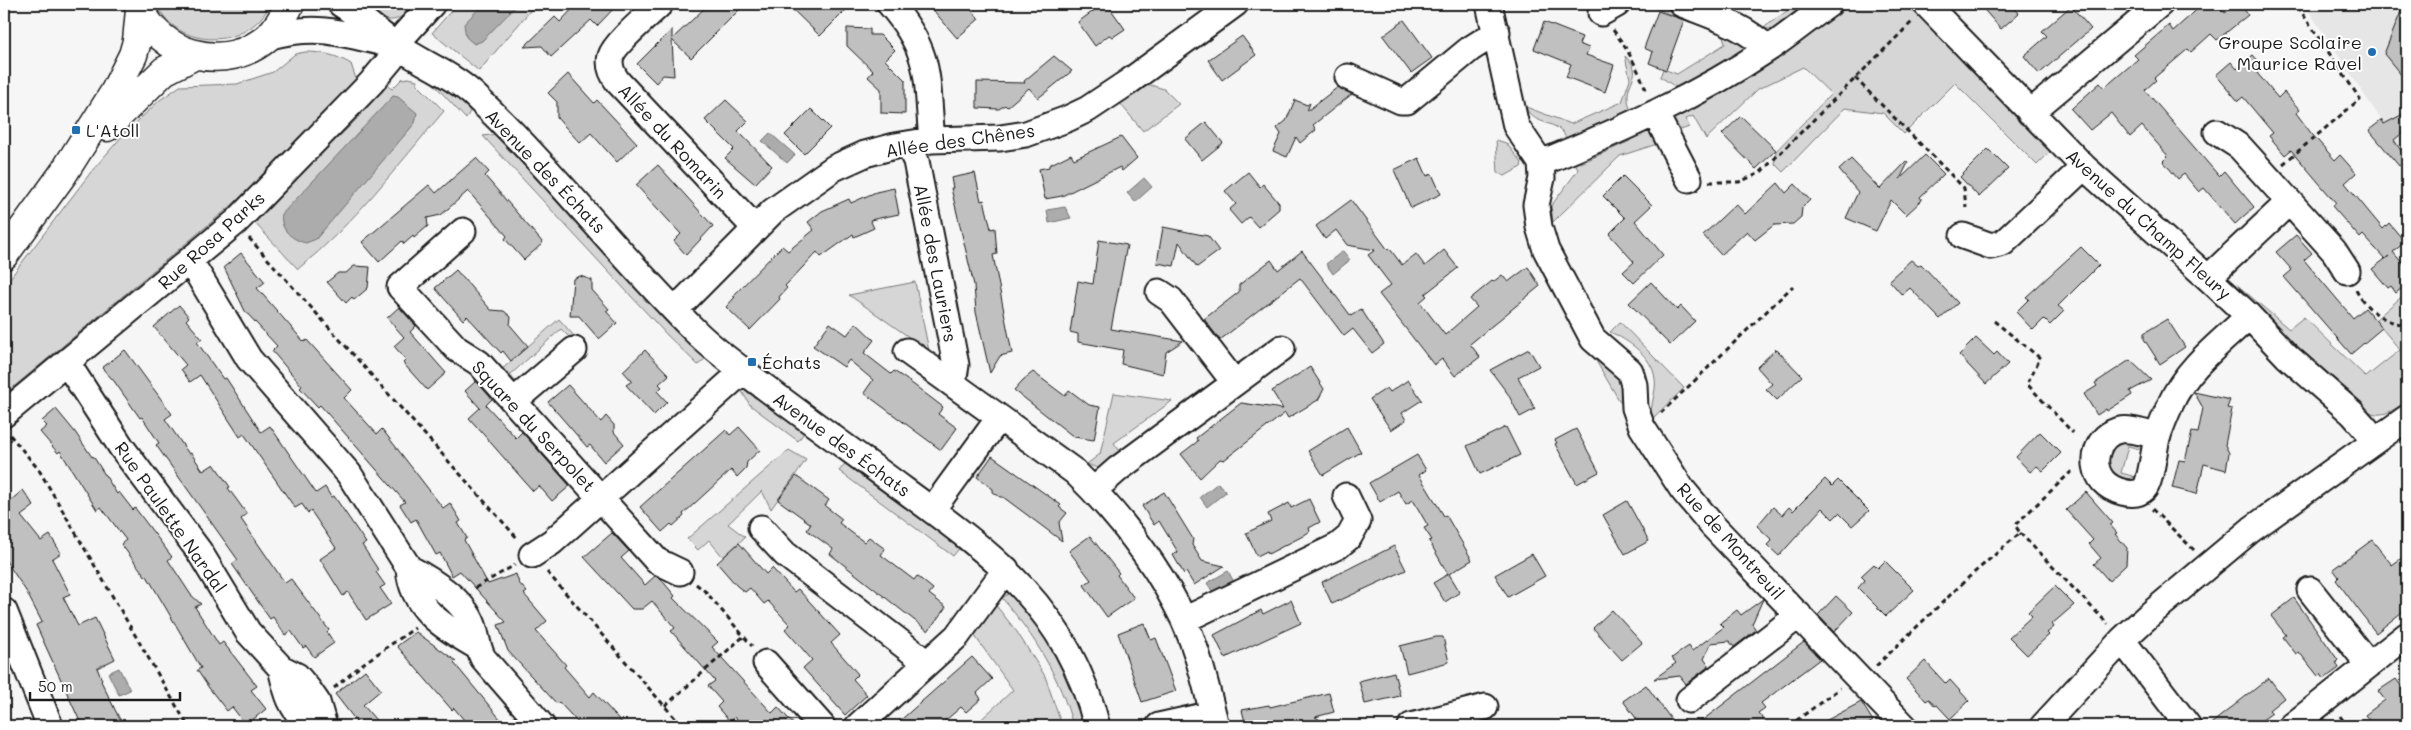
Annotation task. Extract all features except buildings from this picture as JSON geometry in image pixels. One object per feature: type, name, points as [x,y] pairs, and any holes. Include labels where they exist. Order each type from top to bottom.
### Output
[{"type":"main road","points":[[139,7],[147,22],[170,44],[195,55],[208,58],[236,54],[270,36],[290,4]]},
{"type":"main road","points":[[4,254],[63,174],[127,70],[137,41],[139,7]]},
{"type":"main road","points":[[63,174],[147,86],[164,71],[195,55]]},
{"type":"street","name":"Avenue des Échats","points":[[341,4],[398,47],[447,74],[471,93],[696,332],[743,371],[932,510],[1006,570],[1039,606],[1069,653],[1082,682],[1097,726]]},
{"type":"street","name":"Rue Rosa Parks","points":[[7,424],[67,363],[237,222],[372,83],[405,34],[432,4]]},
{"type":"street","name":"Allée du Romarin","points":[[660,4],[613,52],[610,63],[611,70],[618,82],[755,228]]},
{"type":"street","points":[[890,4],[912,32],[923,58],[928,84],[920,142]]},
{"type":"street","name":"Allée des Chênes","points":[[675,310],[755,228],[795,194],[834,168],[865,154],[920,142],[1000,138],[1026,134],[1068,119],[1088,109],[1127,84],[1235,4]]},
{"type":"street","points":[[1489,4],[1497,32],[1516,126],[1541,163],[1655,114],[1768,49],[1829,4]]},
{"type":"street","points":[[1682,4],[1738,26],[1754,36],[1768,49]]},
{"type":"street","name":"Avenue du Champ Fleury","points":[[1926,4],[2084,167],[2249,316],[2287,356],[2352,413],[2376,440]]},
{"type":"street","points":[[2030,113],[2160,4]]},
{"type":"street","name":"Avenue des Échats","points":[[270,36],[302,29],[318,28],[398,47]]},
{"type":"street","points":[[1348,77],[1401,101],[1407,101],[1470,49],[1497,32]]},
{"type":"street","points":[[1655,114],[1689,180]]},
{"type":"street","points":[[2217,132],[2240,147],[2334,252],[2347,272]]},
{"type":"street","name":"Allée des Lauriers","points":[[920,142],[916,161],[956,365],[953,383]]},
{"type":"street","name":"Rue de Montreuil","points":[[1541,163],[1542,178],[1536,204],[1539,227],[1546,250],[1593,340],[1630,370],[1634,385],[1635,408],[1642,427],[1692,503],[1904,726]]},
{"type":"street","points":[[1963,236],[1991,246],[2003,244],[2084,167]]},
{"type":"street","points":[[2208,278],[2289,202]]},
{"type":"street","name":"Square du Serpolet","points":[[463,231],[400,287],[457,349],[479,363],[656,561],[680,572]]},
{"type":"street","points":[[190,261],[248,359],[349,474],[409,568],[428,578],[455,600],[472,624],[476,646],[483,658],[542,726]]},
{"type":"street","points":[[1159,292],[1171,300],[1234,382]]},
{"type":"street","points":[[2158,436],[2121,430],[2107,436],[2096,455],[2098,473],[2109,486],[2129,493],[2139,493],[2146,486],[2158,436],[2172,401],[2189,374],[2249,316]]},
{"type":"street","points":[[1094,490],[1118,469],[1282,348]]},
{"type":"street","points":[[514,401],[574,350]]},
{"type":"street","name":"Allée des Lauriers","points":[[907,351],[1075,472],[1094,490],[1140,548],[1184,620],[1209,692],[1214,720],[1159,726]]},
{"type":"street","name":"Rue Paulette Nardal","points":[[67,363],[122,448],[199,551],[248,632],[280,668],[297,676],[308,689],[317,702],[324,726]]},
{"type":"street","points":[[532,554],[552,542],[743,371]]},
{"type":"street","points":[[932,510],[999,418]]},
{"type":"street","points":[[2043,726],[2116,633],[2252,530],[2407,418]]},
{"type":"street","points":[[1184,620],[1338,546],[1349,537],[1358,521],[1346,496]]},
{"type":"street","points":[[761,528],[785,554],[928,663]]},
{"type":"street","points":[[858,726],[958,636],[1006,570]]},
{"type":"street","points":[[2310,590],[2369,666]]},
{"type":"street","points":[[4,611],[50,726]]},
{"type":"street","points":[[1689,700],[1799,615]]},
{"type":"street","points":[[2116,633],[2188,726]]},
{"type":"street","points":[[2292,726],[2407,636]]},
{"type":"street","points":[[766,663],[822,726]]},
{"type":"street","name":"Rue Paulette Nardal","points":[[280,668],[289,701],[297,714],[310,726]]},
{"type":"street","points":[[1411,726],[1485,707]]},
{"type":"path","points":[[2268,178],[2360,99],[2296,4]]},
{"type":"path","points":[[1609,8],[1639,70],[1655,114]]},
{"type":"path","points":[[1718,183],[1739,182],[1760,173],[1908,25]]},
{"type":"path","points":[[1855,78],[1964,188],[1966,208]]},
{"type":"path","points":[[237,222],[266,259],[532,554],[682,726]]},
{"type":"path","points":[[2347,272],[2358,295],[2377,316],[2395,324],[2407,325]]},
{"type":"path","points":[[1658,415],[1793,286]]},
{"type":"path","points":[[1994,321],[2040,358],[2027,384],[2073,433]]},
{"type":"path","points":[[7,424],[39,470],[188,726]]},
{"type":"path","points":[[2096,455],[2073,470],[2015,525],[2020,533],[2116,633]]},
{"type":"path","points":[[2139,493],[2151,508],[2198,554]]},
{"type":"path","points":[[1873,669],[1969,578],[2020,533]]},
{"type":"path","points":[[680,572],[706,592],[766,663]]},
{"type":"path","points":[[665,706],[744,636]]},
{"type":"path","points":[[1789,726],[1844,685]]},
{"type":"shaded area","points":[[157,4],[270,4],[260,19],[247,30],[230,37],[213,39],[196,37],[180,30],[166,19]]},
{"type":"shaded area","points":[[361,4],[418,4],[402,17],[390,20],[378,16]]},
{"type":"shaded area","points":[[457,4],[536,4],[479,71],[432,33]]},
{"type":"shaded area","points":[[483,4],[518,4],[482,41],[474,44],[466,37],[464,24]]},
{"type":"shaded area","points":[[1644,4],[1663,4],[1675,7],[1746,43],[1743,51],[1680,88],[1675,86],[1660,77],[1663,69],[1677,74],[1725,44],[1723,35]]},
{"type":"shaded area","points":[[1791,4],[1818,4],[1774,30],[1763,28],[1787,11]]},
{"type":"shaded area","points":[[1844,4],[1913,4],[2054,148],[2037,165],[1955,83],[1904,134],[1883,113],[1845,108],[1783,172],[1775,164],[1776,151],[1831,94],[1803,67],[1758,89],[1706,139],[1693,116],[1686,119],[1689,127],[1678,131],[1673,123],[1673,117],[1762,66]]},
{"type":"shaded area","name":"Groupe Scolaire Maurice Ravel","points":[[2304,4],[2407,4],[2407,159],[2368,100]]},
{"type":"shaded area","points":[[305,52],[329,55],[351,64],[356,79],[353,88],[232,205],[4,395],[4,286],[91,172],[123,135],[160,100],[180,86],[237,84],[273,72],[295,54]]},
{"type":"shaded area","points":[[1625,56],[1634,67],[1634,77],[1628,91],[1629,106],[1632,114],[1568,142],[1562,131],[1532,116],[1526,107],[1571,124],[1622,102],[1630,79]]},
{"type":"shaded area","points":[[427,75],[472,107],[466,119],[430,80]]},
{"type":"shaded area","points":[[402,79],[417,80],[417,84],[444,111],[356,214],[298,269],[252,220],[350,126],[385,88],[388,86],[392,89]]},
{"type":"shaded area","points":[[1147,84],[1164,89],[1179,104],[1143,131],[1118,101],[1136,86]]},
{"type":"shaded area","points":[[393,96],[398,97],[417,113],[415,123],[316,239],[306,243],[291,236],[285,229],[282,214]]},
{"type":"shaded area","points":[[1644,127],[1651,130],[1658,140],[1654,145],[1620,156],[1553,222],[1551,206],[1578,170],[1574,159],[1578,157],[1581,163],[1630,141],[1628,135]]},
{"type":"shaded area","points":[[770,133],[795,155],[787,163],[762,141]]},
{"type":"shaded area","points":[[497,134],[707,357],[698,365],[667,335],[483,136]]},
{"type":"shaded area","points":[[1496,140],[1506,143],[1522,163],[1521,167],[1505,176],[1498,173]]},
{"type":"shaded area","points":[[1144,178],[1152,187],[1135,202],[1127,193]]},
{"type":"shaded area","points":[[1065,207],[1071,218],[1049,223],[1047,210]]},
{"type":"shaded area","points":[[1343,251],[1350,260],[1333,274],[1326,264]]},
{"type":"shaded area","points":[[2229,278],[2289,329],[2304,317],[2366,377],[2400,350],[2375,320],[2407,292],[2407,400],[2397,408],[2381,414],[2369,412],[2363,408],[2365,405],[2242,298],[2228,282]]},
{"type":"shaded area","points":[[915,282],[929,351],[849,295]]},
{"type":"shaded area","points":[[559,319],[574,336],[572,340],[561,329],[510,375],[520,387],[517,388],[500,371]]},
{"type":"shaded area","points":[[1620,322],[1684,388],[1652,419],[1651,409],[1655,389],[1653,371],[1650,363],[1639,350],[1610,332]]},
{"type":"shaded area","points":[[1592,354],[1622,375],[1623,407]]},
{"type":"shaded area","points":[[741,390],[753,391],[806,430],[798,441],[750,405]]},
{"type":"shaded area","points":[[1114,393],[1172,401],[1114,443],[1123,455],[1102,470],[1087,464],[1100,454]]},
{"type":"shaded area","points":[[2125,440],[2138,442],[2143,450],[2128,446],[2121,473],[2136,477],[2120,479],[2113,477],[2103,465],[2106,449]]},
{"type":"shaded area","points":[[789,450],[806,460],[771,509],[762,491],[728,524],[745,537],[723,557],[709,540],[698,550],[687,539]]},
{"type":"shaded area","points":[[848,460],[962,545],[953,556],[839,471]]},
{"type":"shaded area","points":[[1218,483],[1226,492],[1207,507],[1200,497]]},
{"type":"shaded area","points":[[1228,571],[1234,582],[1214,594],[1207,583]]},
{"type":"shaded area","points":[[1008,594],[1016,595],[1063,661],[1088,726],[1073,726],[1061,691],[1045,658],[1025,627],[1002,598]]},
{"type":"shaded area","points":[[994,603],[1017,632],[1045,676],[1062,726],[974,726],[1013,690],[972,632]]},
{"type":"shaded area","points":[[119,668],[130,690],[119,695],[108,673]]},
{"type":"place","name":"Groupe Scolaire Maurice Ravel","points":[[2372,52]]},
{"type":"place","name":"L'Atoll","points":[[76,130]]},
{"type":"place","name":"Échats","points":[[752,362]]}]
